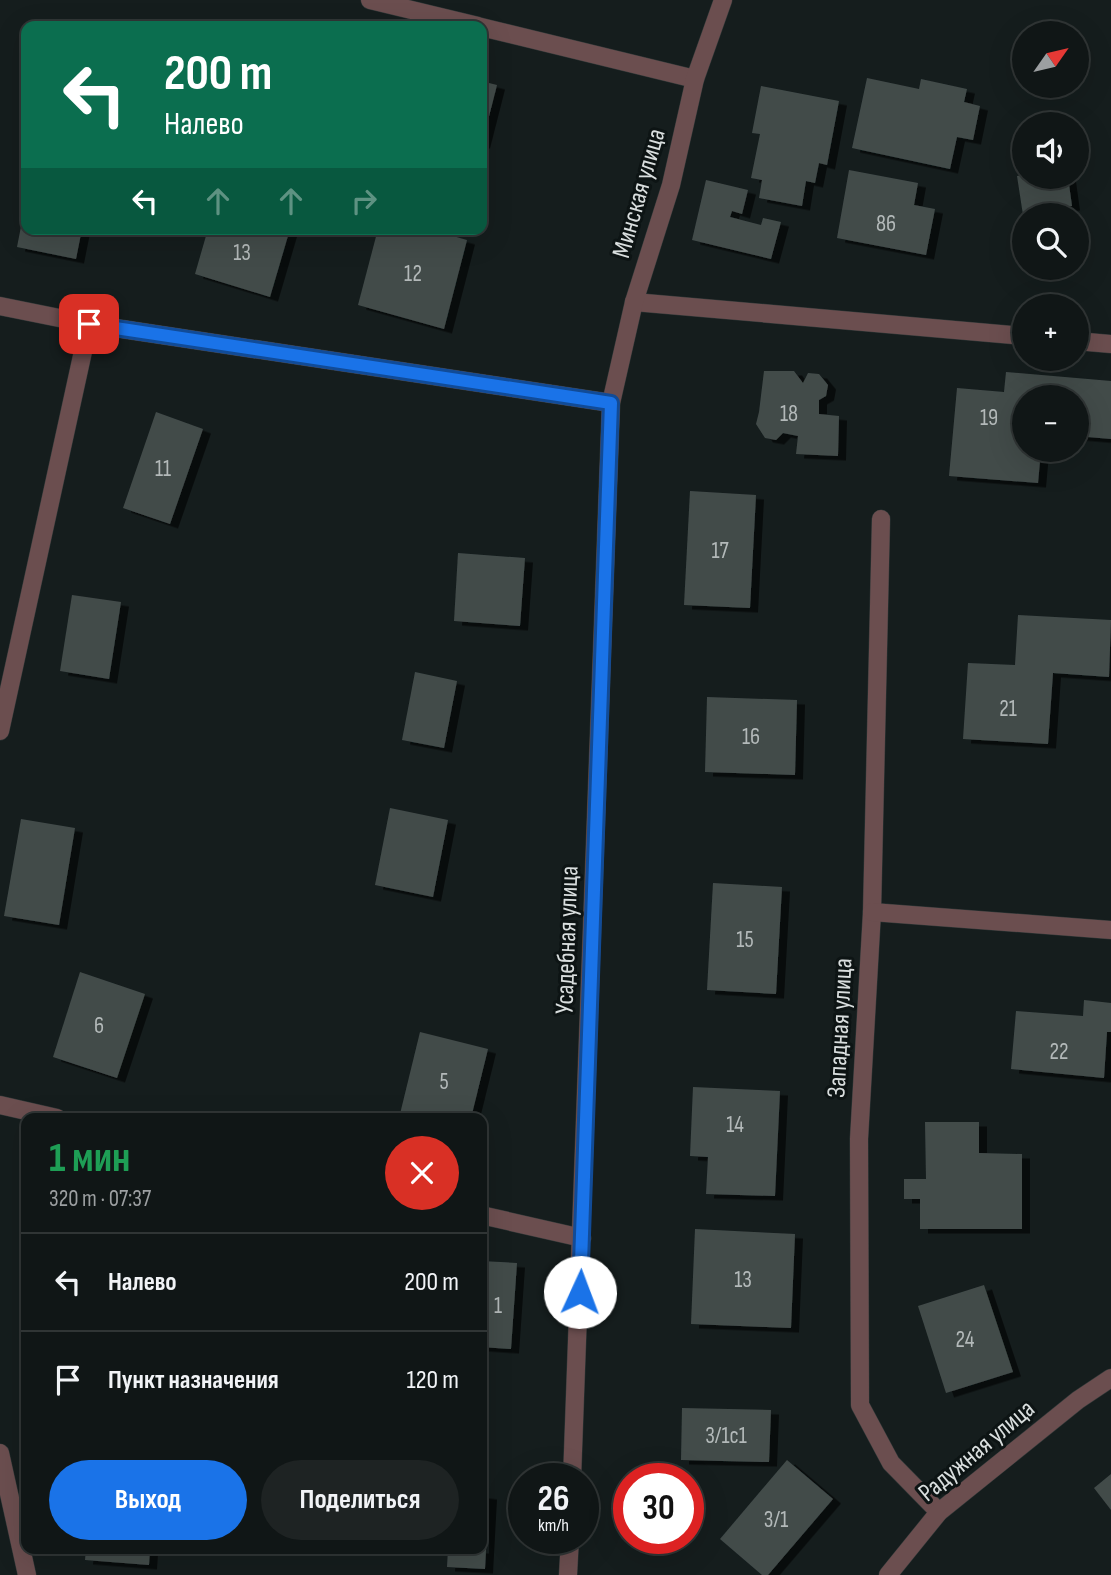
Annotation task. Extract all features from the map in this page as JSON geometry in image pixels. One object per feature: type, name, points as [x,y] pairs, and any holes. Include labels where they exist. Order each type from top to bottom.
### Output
[{"type":"street","points":[[370,0],[456,21]]},
{"type":"street","name":"Минская улица","points":[[611,403],[634,302],[671,185],[695,79],[723,0]]},
{"type":"street","points":[[487,29],[695,79]]},
{"type":"street","points":[[634,302],[1012,335]]},
{"type":"street","points":[[0,306],[89,324],[611,403]]},
{"type":"street","points":[[0,731],[89,324]]},
{"type":"street","points":[[1089,342],[1111,344]]},
{"type":"street","name":"Усадебная улица","points":[[573,1463],[611,403]]},
{"type":"street","name":"Западная улица","points":[[881,519],[872,912],[859,1139],[860,1405],[891,1464],[939,1512]]},
{"type":"street","points":[[872,912],[1111,930]]},
{"type":"street","points":[[0,1105],[35,1113]]},
{"type":"street","points":[[487,1216],[582,1238]]},
{"type":"street","name":"Радужная улица","points":[[888,1575],[939,1512],[1078,1400],[1111,1378]]},
{"type":"street","points":[[0,1453],[21,1548]]},
{"type":"street","points":[[22,1554],[27,1575]]},
{"type":"street","points":[[568,1575],[569,1554]]},
{"type":"building","points":[[867,78],[919,89],[921,79],[967,89],[964,102],[980,106],[973,140],[957,137],[950,169],[852,148]]},
{"type":"building","points":[[487,82],[497,85],[487,124]]},
{"type":"building","points":[[761,86],[839,101],[827,165],[819,163],[815,183],[806,181],[802,206],[759,198],[762,180],[751,178],[760,134],[752,133]]},
{"type":"building","points":[[849,170],[918,183],[914,205],[935,209],[926,255],[837,238]]},
{"type":"building","points":[[706,180],[748,190],[742,214],[732,211],[730,217],[761,225],[763,218],[781,222],[771,259],[692,240]]},
{"type":"building","points":[[1019,189],[1070,189],[1072,203],[1021,203]]},
{"type":"building","points":[[21,226],[21,235],[81,235],[76,259],[17,247]]},
{"type":"building","points":[[206,235],[288,235],[270,297],[195,274]]},
{"type":"building","points":[[376,235],[449,235],[467,240],[444,329],[358,305]]},
{"type":"building","points":[[764,371],[794,371],[803,383],[808,373],[819,374],[828,385],[826,396],[819,400],[819,414],[839,416],[838,456],[796,454],[798,436],[783,433],[776,440],[765,438],[756,424]]},
{"type":"building","points":[[1006,372],[1111,381],[1111,439],[1089,437],[1089,385],[1012,385],[1012,462],[1040,462],[1038,483],[949,476],[957,388],[1004,392]]},
{"type":"building","points":[[156,412],[203,429],[170,524],[123,508]]},
{"type":"building","points":[[690,491],[756,495],[750,608],[684,605]]},
{"type":"building","points":[[458,553],[525,558],[520,626],[454,621]]},
{"type":"building","points":[[72,595],[121,602],[109,679],[60,671]]},
{"type":"building","points":[[1018,615],[1111,620],[1109,677],[1053,673],[1048,744],[963,739],[968,663],[1015,665]]},
{"type":"building","points":[[415,672],[457,681],[444,748],[402,740]]},
{"type":"building","points":[[707,697],[797,700],[795,775],[705,772]]},
{"type":"building","points":[[390,808],[448,820],[433,897],[375,885]]},
{"type":"building","points":[[21,819],[75,828],[59,925],[4,916]]},
{"type":"building","points":[[713,883],[782,887],[776,994],[707,990]]},
{"type":"building","points":[[80,972],[145,994],[117,1078],[53,1057]]},
{"type":"building","points":[[1084,1000],[1111,1003],[1111,1032],[1107,1032],[1104,1078],[1011,1069],[1016,1011],[1083,1016]]},
{"type":"building","points":[[420,1032],[488,1049],[472,1113],[400,1113]]},
{"type":"building","points":[[693,1087],[780,1091],[775,1196],[706,1194],[708,1157],[690,1156]]},
{"type":"building","points":[[925,1122],[979,1122],[979,1153],[1022,1154],[1022,1229],[920,1229],[920,1199],[904,1199],[904,1179],[926,1179]]},
{"type":"building","points":[[695,1229],[795,1234],[791,1328],[691,1324]]},
{"type":"building","points":[[487,1261],[517,1263],[511,1349],[487,1347]]},
{"type":"building","points":[[984,1285],[1013,1372],[946,1393],[918,1306]]},
{"type":"building","points":[[682,1408],[771,1410],[769,1462],[681,1460]]},
{"type":"building","points":[[787,1460],[833,1499],[768,1575],[762,1575],[720,1539]]},
{"type":"building","points":[[1111,1474],[1111,1510],[1094,1488]]},
{"type":"building","points":[[487,1495],[489,1495],[487,1532]]},
{"type":"building","points":[[86,1554],[150,1554],[149,1565],[85,1560]]},
{"type":"building","points":[[448,1554],[486,1554],[485,1569],[447,1567]]},
{"type":"route","points":[[89,324],[611,403],[580,1292]]}]
